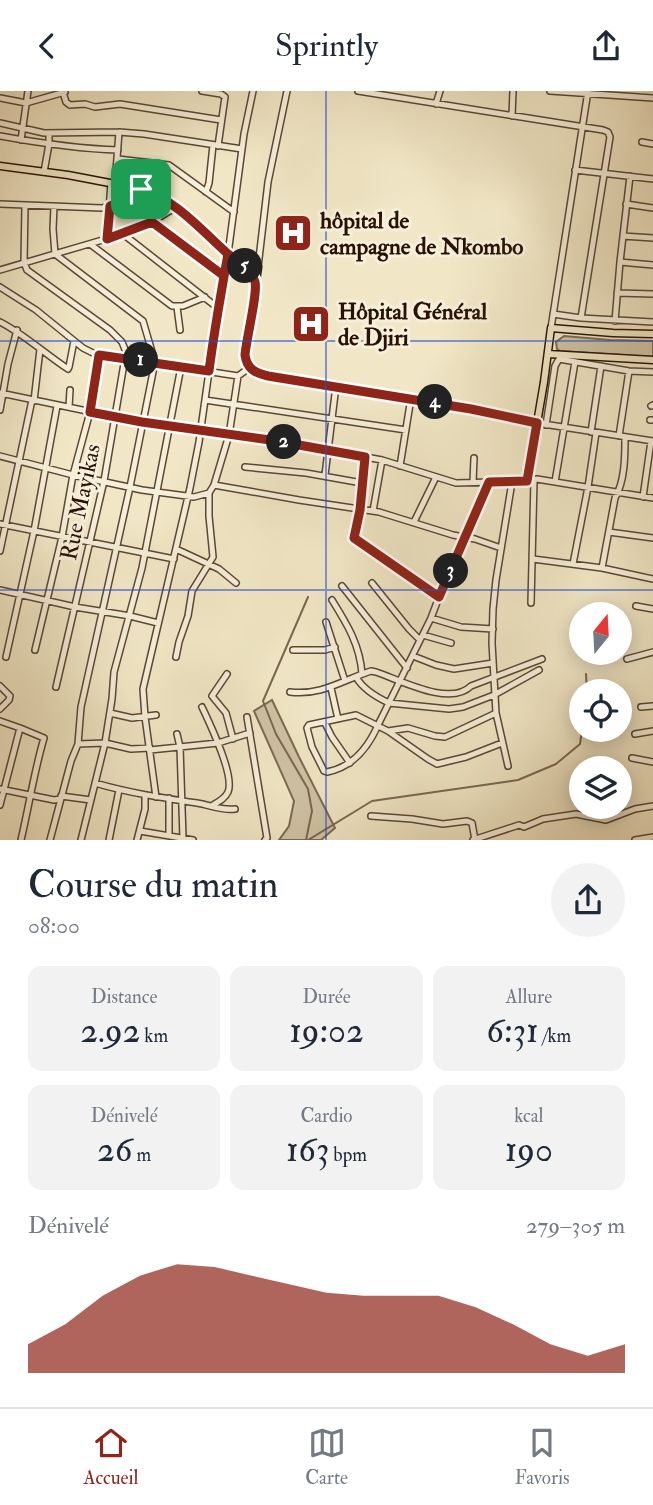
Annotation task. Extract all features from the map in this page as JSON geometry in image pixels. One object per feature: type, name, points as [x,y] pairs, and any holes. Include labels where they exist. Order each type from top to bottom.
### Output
[{"type":"main road","points":[[0,166],[113,183],[158,195],[176,207],[228,254],[241,263],[254,267],[256,283],[245,360],[249,368],[268,376],[411,398],[537,423],[551,328],[653,334]]},
{"type":"main road","points":[[548,354],[653,360]]},
{"type":"street","points":[[21,140],[29,91]]},
{"type":"street","points":[[202,91],[224,96],[206,192]]},
{"type":"street","points":[[156,797],[144,689],[201,431],[242,149],[253,91]]},
{"type":"street","points":[[254,267],[287,91]]},
{"type":"street","points":[[358,91],[606,131],[610,135],[581,318]]},
{"type":"street","points":[[436,104],[440,91]]},
{"type":"street","points":[[512,115],[513,91]]},
{"type":"street","points":[[550,91],[653,98]]},
{"type":"street","points":[[0,98],[26,103],[64,92],[66,102],[70,105],[85,104],[95,107],[120,104],[221,120]]},
{"type":"street","points":[[551,328],[588,92]]},
{"type":"street","points":[[0,123],[49,133],[144,134],[242,149]]},
{"type":"street","points":[[107,239],[119,132]]},
{"type":"street","points":[[44,172],[49,133]]},
{"type":"street","points":[[0,136],[49,144],[118,150]]},
{"type":"street","points":[[642,142],[653,145]]},
{"type":"street","points":[[118,159],[169,165],[233,212]]},
{"type":"street","points":[[575,170],[653,179]]},
{"type":"street","points":[[615,321],[630,176]]},
{"type":"street","points":[[0,204],[102,208],[135,197],[141,189]]},
{"type":"street","points":[[626,204],[653,208]]},
{"type":"street","points":[[25,205],[25,267],[117,336],[124,345],[126,358]]},
{"type":"street","points":[[50,840],[60,798],[78,744],[81,707],[104,612],[155,362],[143,321],[55,254],[54,206]]},
{"type":"street","points":[[0,270],[123,234],[152,222],[176,207]]},
{"type":"street","points":[[152,222],[224,276]]},
{"type":"street","points":[[123,234],[218,308]]},
{"type":"street","points":[[623,236],[653,238]]},
{"type":"street","points":[[89,244],[165,302],[177,307],[205,297]]},
{"type":"street","points":[[620,262],[653,265]]},
{"type":"street","points":[[0,287],[36,310],[83,348],[99,355],[238,376]]},
{"type":"street","points":[[617,293],[653,294]]},
{"type":"street","points":[[177,307],[180,330]]},
{"type":"street","points":[[552,314],[653,322]]},
{"type":"street","points":[[0,322],[17,330],[68,369],[74,341]]},
{"type":"street","points":[[0,410],[17,330]]},
{"type":"street","points":[[0,551],[3,525],[33,401],[40,349]]},
{"type":"street","points":[[35,650],[90,412],[99,355]]},
{"type":"street","name":"Rue Mayikas","points":[[56,687],[104,481],[126,358]]},
{"type":"street","points":[[546,425],[556,363],[561,359],[629,371],[653,372]]},
{"type":"street","points":[[555,482],[575,362]]},
{"type":"street","points":[[573,564],[588,487],[601,366]]},
{"type":"street","points":[[80,840],[105,743],[114,672],[145,552],[181,367]]},
{"type":"street","points":[[176,657],[192,591],[213,554],[209,493],[214,485],[229,435],[238,376],[249,368]]},
{"type":"street","points":[[602,568],[625,453],[622,436],[629,371]]},
{"type":"street","points":[[325,475],[335,386]]},
{"type":"street","points":[[69,407],[70,390]]},
{"type":"street","points":[[2,393],[142,422],[277,441],[382,460],[456,483],[531,480],[653,498]]},
{"type":"street","points":[[400,465],[411,398]]},
{"type":"street","points":[[205,400],[406,430]]},
{"type":"street","points":[[6,657],[34,531],[57,406]]},
{"type":"street","points":[[531,603],[531,480],[537,423],[652,441],[643,497]]},
{"type":"street","points":[[0,456],[157,492],[188,496],[209,493]]},
{"type":"street","points":[[365,457],[360,510],[354,538],[439,597]]},
{"type":"street","points":[[473,482],[474,458]]},
{"type":"street","points":[[373,511],[382,460]]},
{"type":"street","points":[[245,467],[325,475],[362,483]]},
{"type":"street","points":[[414,522],[436,477]]},
{"type":"street","points":[[489,482],[432,618],[400,680],[378,725],[371,741],[350,763],[330,772],[324,771],[312,747],[307,728],[309,725],[356,715],[378,725],[388,731],[437,764],[466,757],[502,743]]},
{"type":"street","points":[[508,766],[494,695],[493,608],[512,482]]},
{"type":"street","points":[[214,485],[373,511],[501,548]]},
{"type":"street","points":[[3,525],[174,559]]},
{"type":"street","points":[[609,532],[653,538]]},
{"type":"street","points":[[176,549],[219,569],[236,583]]},
{"type":"street","points":[[533,559],[602,568],[653,579]]},
{"type":"street","points":[[372,583],[409,629],[421,638],[451,643]]},
{"type":"street","points":[[342,586],[407,668]]},
{"type":"street","points":[[0,590],[158,623]]},
{"type":"street","points":[[332,600],[357,647],[362,686],[389,703],[449,709],[463,707],[494,695],[540,670]]},
{"type":"street","points":[[636,606],[653,609]]},
{"type":"street","points":[[432,618],[461,627],[493,629]]},
{"type":"street","points":[[326,621],[345,681]]},
{"type":"street","points":[[293,650],[325,650],[335,647]]},
{"type":"street","points":[[632,657],[653,652]]},
{"type":"street","points":[[413,656],[454,669],[493,663]]},
{"type":"street","points":[[290,692],[331,688],[359,675],[376,672],[431,692],[457,694],[542,659]]},
{"type":"street","points":[[227,674],[212,696],[226,713],[233,739]]},
{"type":"street","points":[[0,687],[10,696],[0,709]]},
{"type":"street","points":[[331,688],[338,719]]},
{"type":"street","points":[[641,707],[653,706]]},
{"type":"street","points":[[202,707],[230,780],[230,789],[225,798],[211,806]]},
{"type":"street","points":[[110,713],[132,718],[156,715]]},
{"type":"street","points":[[388,731],[408,728],[445,737],[496,713]]},
{"type":"street","points":[[247,717],[267,838],[265,840]]},
{"type":"street","points":[[0,721],[44,739],[35,768],[32,795],[21,840]]},
{"type":"street","points":[[325,723],[331,737],[350,763]]},
{"type":"street","points":[[0,805],[20,728]]},
{"type":"street","points":[[635,734],[653,731]]},
{"type":"street","points":[[78,744],[105,743],[131,749],[150,749],[218,743],[250,733]]},
{"type":"street","points":[[177,734],[180,747],[183,838]]},
{"type":"street","points":[[632,758],[653,762]]},
{"type":"street","points":[[95,783],[118,790],[228,810],[235,809]]},
{"type":"street","points":[[2,789],[54,800],[91,800]]},
{"type":"street","points":[[109,840],[118,790]]},
{"type":"street","points":[[137,840],[145,809],[145,795]]},
{"type":"street","points":[[169,798],[169,836]]},
{"type":"street","points":[[371,816],[443,824],[467,821],[472,823],[474,840],[519,825],[525,827],[543,819],[576,814],[606,820],[635,809],[653,806]]},
{"type":"street","points":[[140,831],[193,840]]},
{"type":"street","points":[[635,840],[653,837]]},
{"type":"shaded area","points":[[564,336],[653,341],[653,357],[560,351],[556,342]]},
{"type":"shaded area","points":[[272,700],[335,828],[321,840],[279,840],[289,826],[294,801],[254,711]]},
{"type":"waterway","points":[[306,840],[312,811],[308,789],[276,734],[263,701],[308,597]]},
{"type":"waterway","points":[[586,674],[586,679]]},
{"type":"waterway","points":[[308,840],[372,801],[518,780],[556,764],[580,742]]},
{"type":"place","name":"hôpital de campagne de Nkombo","points":[[293,233]]},
{"type":"place","name":"Hôpital Général de Djiri","points":[[311,324]]},
{"type":"route","points":[[141,189],[135,197],[110,206],[107,239],[152,222],[224,276],[228,254],[241,263],[256,283],[245,355],[249,368],[253,371],[268,376],[411,398],[537,423],[527,481],[489,482],[439,597],[354,538],[360,510],[365,457],[90,412],[99,355],[209,371],[228,254],[176,207],[158,195],[141,189]]}]
